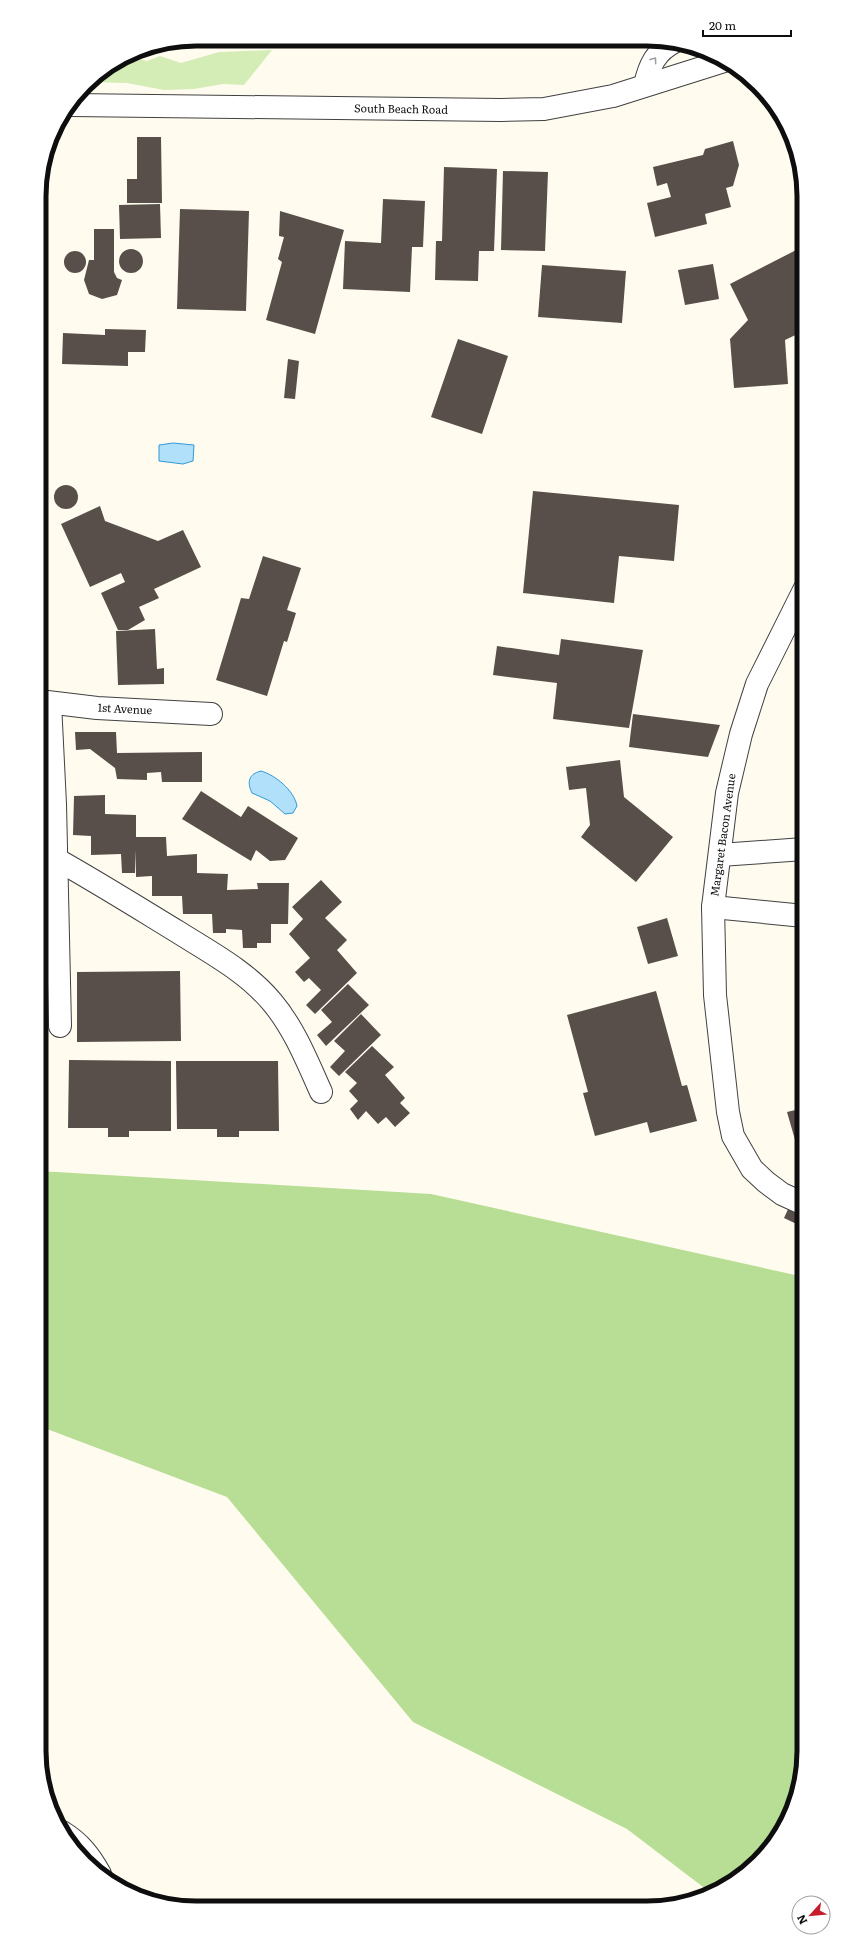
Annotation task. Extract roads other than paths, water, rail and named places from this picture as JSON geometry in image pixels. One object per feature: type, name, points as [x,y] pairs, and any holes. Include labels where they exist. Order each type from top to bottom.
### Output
[{"type":"street","points":[[645,85],[650,65],[662,49],[666,47]]},
{"type":"street","name":"South Beach Road","points":[[77,105],[501,110],[544,109],[613,96],[717,63]]},
{"type":"street","name":"Margaret Bacon Avenue","points":[[797,604],[757,684],[743,727],[727,793],[713,907],[715,995],[728,1112],[733,1136],[743,1156],[752,1168],[766,1182],[782,1194],[797,1201]]},
{"type":"street","name":"1st Avenue","points":[[46,702],[97,708],[211,714]]},
{"type":"street","points":[[46,728],[56,859],[60,1026]]},
{"type":"street","points":[[720,855],[797,850]]},
{"type":"street","points":[[56,859],[97,882],[231,964],[252,981],[272,1002],[289,1025],[321,1092]]},
{"type":"street","points":[[713,907],[797,915]]},
{"type":"street","points":[[78,1843],[90,1857]]},
{"type":"water","points":[[173,443],[194,445],[193,461],[183,464],[159,461],[159,445]]},
{"type":"water","points":[[261,771],[278,780],[292,794],[297,806],[293,813],[285,814],[270,801],[252,793],[249,786],[250,779],[253,774]]}]
